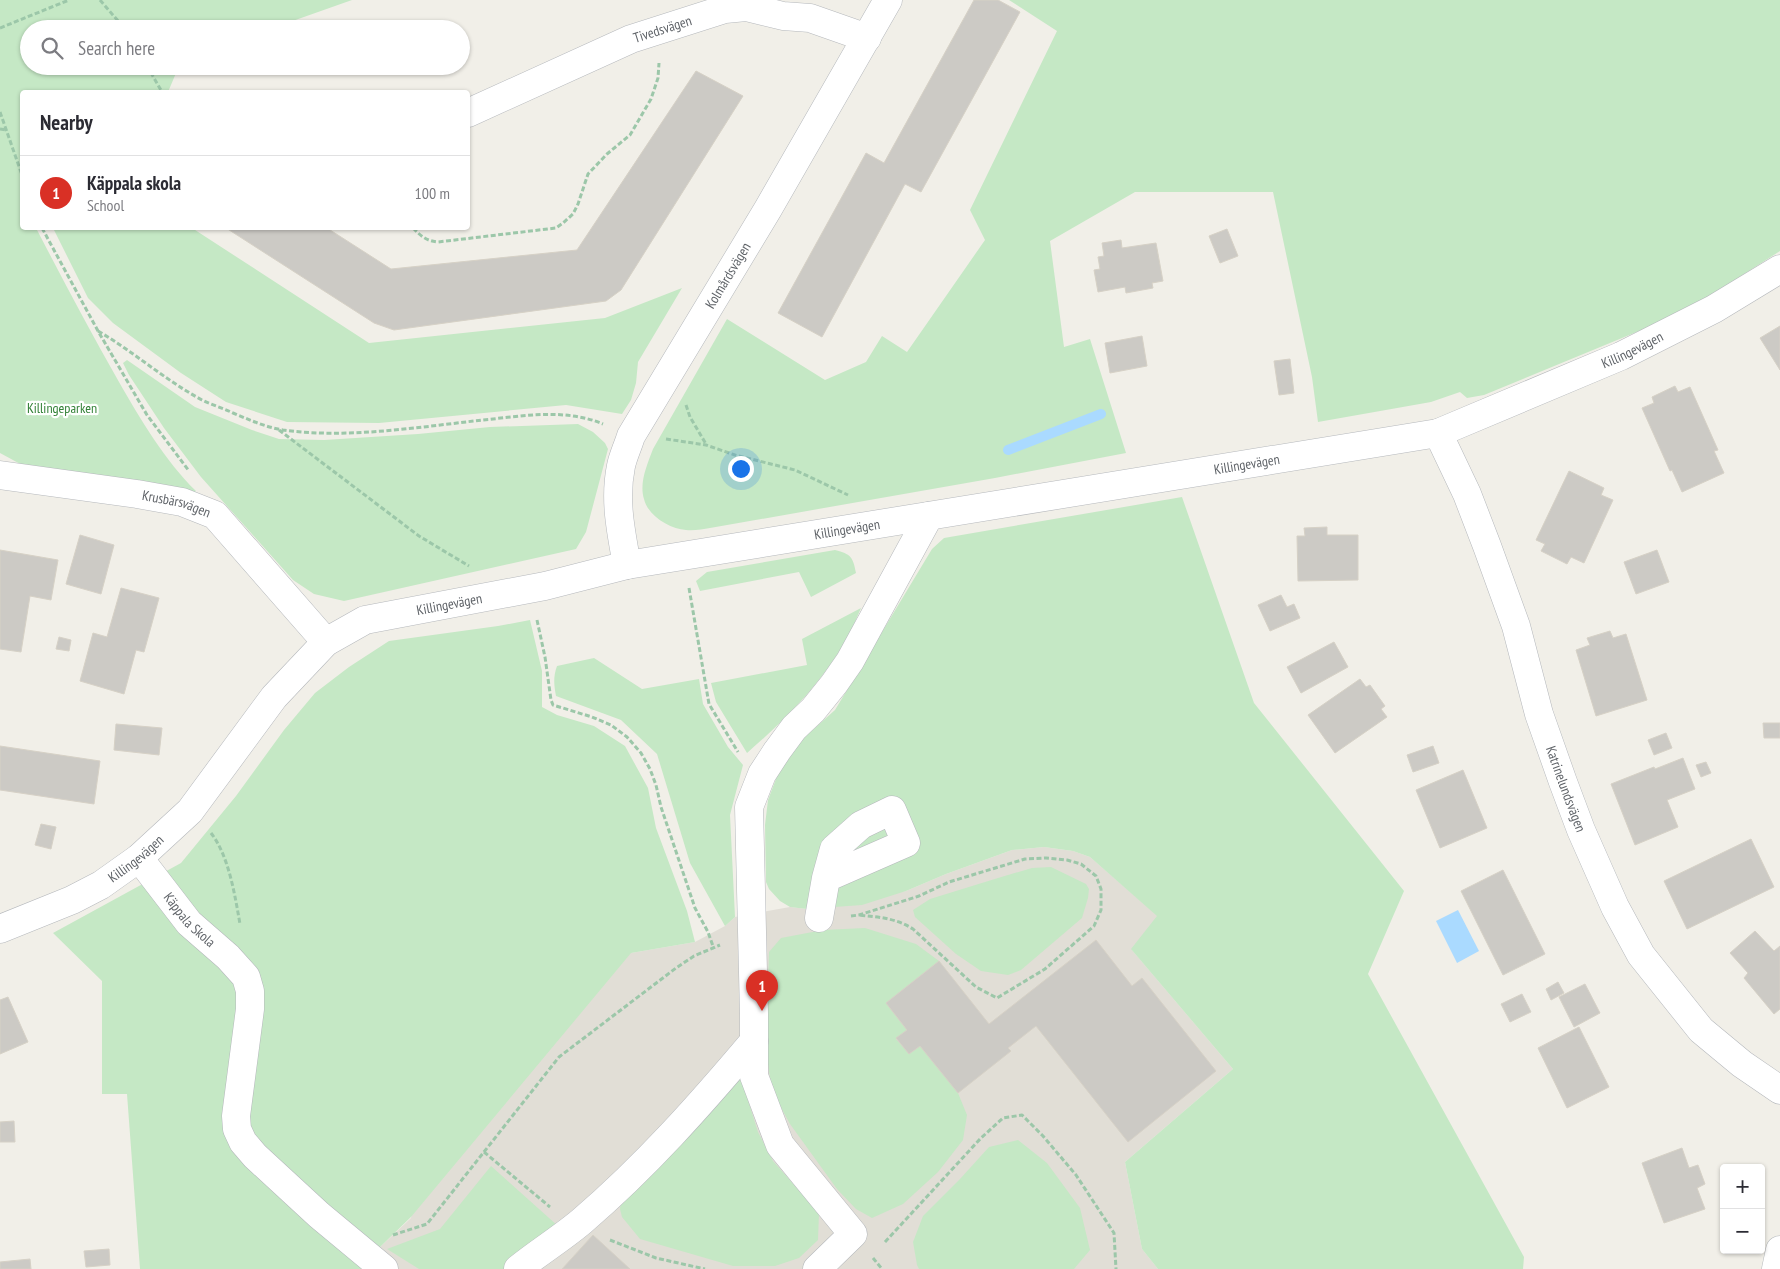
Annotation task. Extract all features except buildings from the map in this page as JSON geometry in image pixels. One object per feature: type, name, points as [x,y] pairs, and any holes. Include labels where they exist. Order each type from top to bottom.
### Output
[{"type":"street","name":"Kolmårdsvägen","points":[[627,565],[618,518],[618,488],[621,464],[631,436],[763,218],[888,0]]},
{"type":"street","name":"Tivedsvägen","points":[[470,112],[631,39],[726,9],[746,6],[783,16],[810,18],[867,38]]},
{"type":"street","name":"Killingevägen","points":[[0,929],[72,900],[101,884],[140,858],[190,811],[274,697],[326,642],[365,620],[545,586],[627,565],[1438,433],[1621,356],[1714,309],[1780,270]]},
{"type":"street","name":"Katrinelundsvägen","points":[[1438,433],[1467,494],[1516,626],[1540,714],[1563,782],[1581,830],[1615,907],[1641,956],[1701,1030],[1742,1064],[1780,1090]]},
{"type":"street","name":"Krusbärsvägen","points":[[0,475],[182,502],[215,515],[326,642]]},
{"type":"street","points":[[817,1269],[853,1234],[780,1146],[754,1076],[749,807],[762,774],[777,751],[794,728],[813,710],[850,661],[929,516]]},
{"type":"street","name":"Käppala Skola","points":[[140,858],[189,923],[228,956],[246,977]]},
{"type":"street","points":[[819,918],[826,878]]},
{"type":"street","points":[[246,977],[250,991],[250,1009],[236,1116],[237,1129],[242,1142],[318,1215],[384,1269]]},
{"type":"street","points":[[518,1269],[574,1226],[658,1150],[754,1041]]},
{"type":"street","points":[[1776,1269],[1780,1250]]},
{"type":"path","points":[[0,28],[69,0]]},
{"type":"path","points":[[100,0],[117,20]]},
{"type":"path","points":[[415,230],[429,241],[438,242],[556,228],[563,224],[573,214],[578,204],[588,174],[607,154],[630,135],[651,98],[658,78],[658,30]]},
{"type":"path","points":[[152,75],[161,90]]},
{"type":"path","points":[[0,112],[20,169]]},
{"type":"path","points":[[0,129],[7,130]]},
{"type":"path","points":[[43,230],[98,331],[147,415],[194,478],[215,515]]},
{"type":"path","points":[[98,331],[121,344],[172,381],[203,400],[256,424],[276,429],[340,432],[408,428],[534,415],[583,416],[631,436],[678,440],[706,445],[735,455],[795,470],[849,496],[888,523]]},
{"type":"path","points":[[276,429],[419,536],[470,567]]},
{"type":"path","points":[[683,556],[709,704],[736,747]]},
{"type":"path","points":[[536,616],[543,642],[553,705],[611,725],[627,737],[641,753],[650,769],[684,878],[695,908],[708,932],[714,949]]},
{"type":"path","points":[[190,811],[216,839],[224,856],[244,943],[246,977]]},
{"type":"path","points":[[883,1244],[981,1138],[1003,1118],[1022,1115],[1043,1136],[1076,1175],[1114,1233],[1116,1269]]},
{"type":"path","points":[[484,1152],[553,1209]]},
{"type":"path","points":[[574,1226],[656,1258],[704,1269]]},
{"type":"shaded area","points":[[488,834],[631,953],[695,942],[725,926],[735,917],[790,907],[807,909],[906,891],[1012,850],[1044,847],[1073,851],[1090,857],[1158,916],[1132,950],[1233,1069],[1125,1162],[1142,1249],[1158,1269],[385,1269],[379,1248],[411,1218]]},
{"type":"green space","name":"Killingeparken","points":[[0,0],[352,0],[295,20],[20,20],[20,75],[175,75],[169,90],[20,90],[20,230],[37,230],[127,396],[164,454],[196,491],[192,494],[24,466],[0,453]]},
{"type":"green space","points":[[1009,0],[1780,0],[1780,251],[1685,312],[1484,395],[1467,398],[1460,392],[1431,402],[1318,422],[1312,377],[1273,192],[1135,192],[1050,241],[1064,347],[1090,339],[1126,453],[995,478],[701,529],[680,529],[660,520],[650,511],[644,499],[642,487],[646,468],[653,449],[727,319],[825,380],[866,362],[882,336],[907,352],[985,240],[970,210],[1057,31]]},
{"type":"green space","points":[[54,230],[195,230],[369,343],[605,318],[682,288],[638,362],[636,383],[631,400],[622,414],[566,405],[379,423],[287,422],[226,402],[181,373],[113,323],[88,298]]},
{"type":"green space","points":[[127,360],[195,407],[279,439],[324,440],[490,427],[578,424],[593,432],[605,443],[608,449],[586,532],[576,549],[344,601],[314,594],[293,580],[201,477],[164,428],[129,375],[123,363]]},
{"type":"green space","points":[[1182,497],[1254,703],[1404,891],[1368,974],[1524,1257],[1523,1269],[1158,1269],[1142,1249],[1125,1162],[1233,1069],[1131,949],[1157,916],[1090,857],[1073,851],[1044,847],[1012,850],[906,891],[862,905],[807,909],[790,907],[780,901],[769,889],[766,882],[765,825],[768,800],[779,771],[798,743],[835,710],[932,549],[944,538]]},
{"type":"green space","points":[[835,550],[845,553],[850,557],[854,563],[856,573],[811,597],[799,572],[700,591],[696,581],[707,572]]},
{"type":"green space","points":[[861,608],[846,640],[814,686],[775,728],[747,753],[716,702],[711,683],[807,665],[802,639]]},
{"type":"green space","points":[[530,620],[542,671],[542,707],[557,715],[594,726],[625,746],[648,788],[656,828],[687,911],[695,942],[631,953],[411,1217],[379,1248],[385,1269],[140,1269],[127,1094],[102,1094],[102,981],[53,933],[181,863],[236,796],[284,730],[315,693],[349,667],[389,641]]},
{"type":"green space","points":[[594,658],[642,689],[699,679],[703,704],[728,747],[743,765],[730,815],[735,917],[725,926],[690,863],[657,754],[621,720],[556,696],[554,681],[557,666]]},
{"type":"green space","points":[[1051,867],[1086,884],[1089,889],[1088,898],[1082,918],[1021,970],[1008,975],[981,971],[956,954],[915,917],[913,910],[930,899],[1032,868]]},
{"type":"green space","points":[[865,928],[916,944],[939,961],[886,1003],[907,1030],[896,1039],[909,1054],[920,1046],[958,1093],[967,1115],[963,1140],[938,1172],[903,1204],[872,1218],[856,1209],[837,1189],[790,1124],[772,1091],[766,1051],[769,952],[781,938],[823,930]]},
{"type":"green space","points":[[735,1075],[741,1078],[758,1132],[773,1161],[819,1213],[818,1240],[799,1258],[775,1266],[733,1266],[640,1239],[622,1217],[620,1209],[621,1200]]},
{"type":"green space","points":[[1018,1140],[1047,1163],[1080,1208],[1090,1250],[1074,1269],[919,1269],[913,1242],[923,1216],[989,1147]]},
{"type":"green space","points":[[491,1166],[558,1226],[506,1269],[419,1269],[387,1249],[440,1229]]},
{"type":"water","points":[[1458,910],[1479,951],[1457,963],[1436,921]]},
{"type":"waterway","points":[[1008,450],[1101,414]]},
{"type":"place","name":"Käppala skola","points":[[762,1011]]}]
